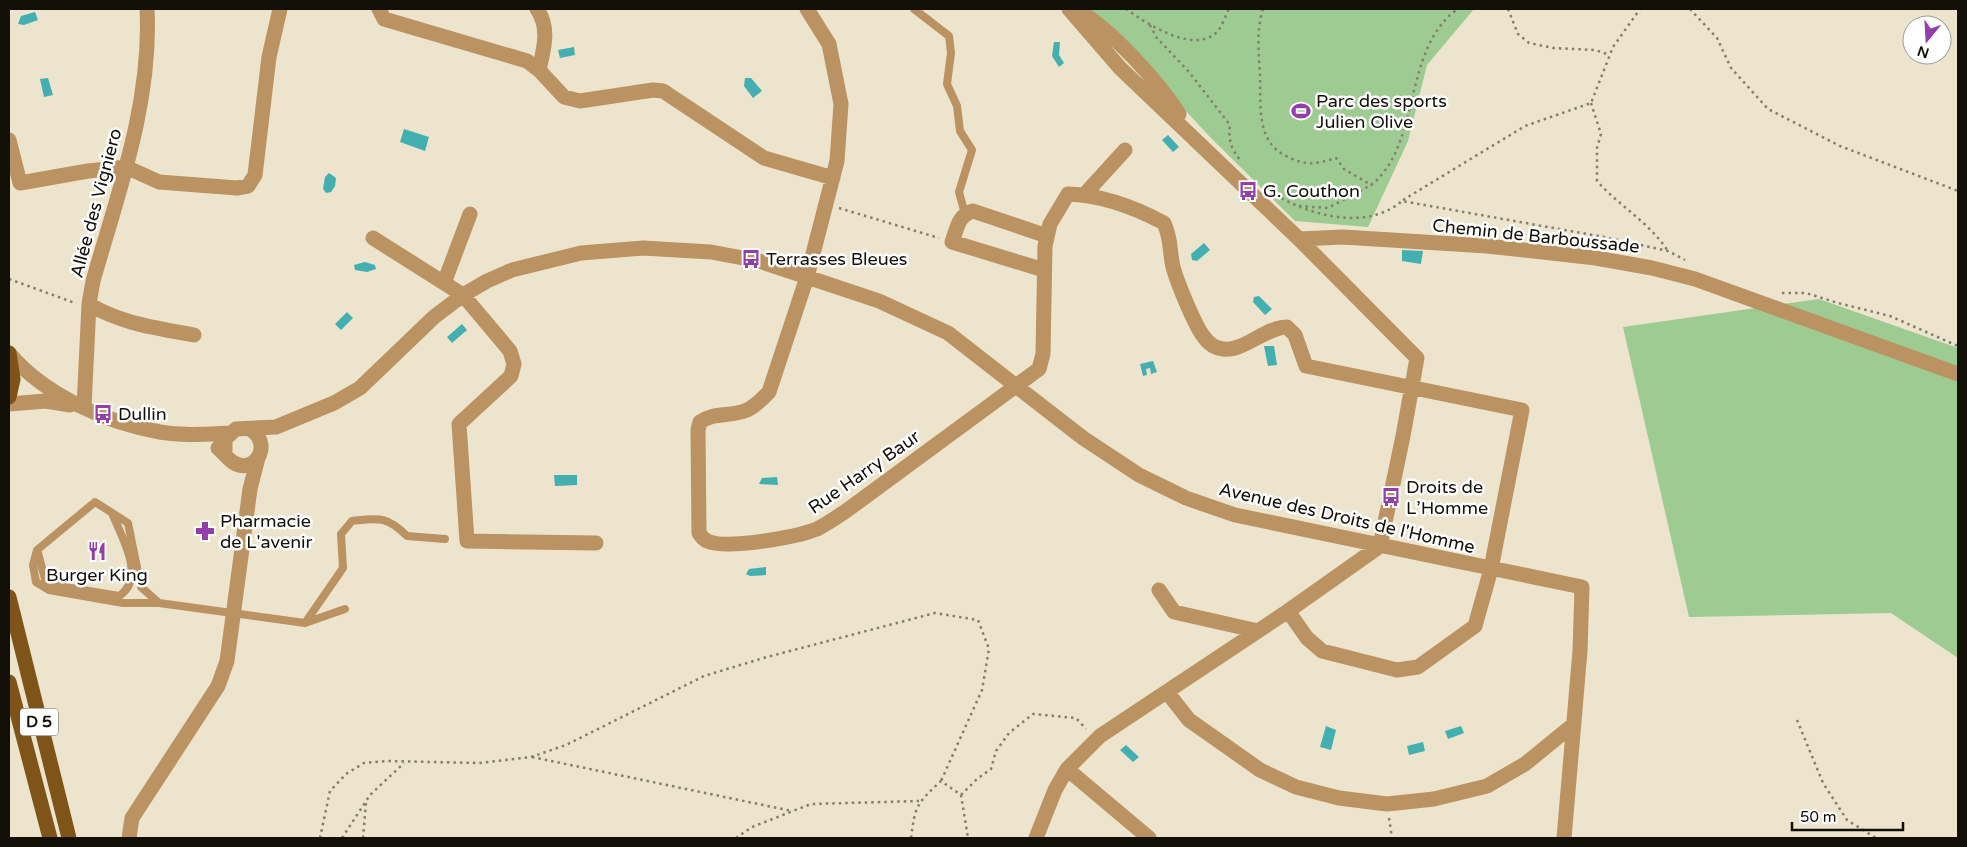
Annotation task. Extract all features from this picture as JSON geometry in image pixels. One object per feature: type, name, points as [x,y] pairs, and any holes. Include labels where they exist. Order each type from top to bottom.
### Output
[{"type":"main road","points":[[9,353],[13,379],[9,397]]},
{"type":"main road","name":"D 5","points":[[9,597],[69,838]]},
{"type":"main road","name":"D 5","points":[[9,682],[50,838]]},
{"type":"street","name":"Allée des Vigniero","points":[[84,407],[89,304],[93,281],[126,167],[142,94],[147,48],[147,9]]},
{"type":"street","points":[[9,140],[20,183],[88,171],[126,167],[159,182],[237,188],[248,186],[255,175],[269,57],[280,9]]},
{"type":"street","points":[[379,9],[384,19],[527,62],[539,70],[564,97],[580,101],[653,90],[663,91],[764,158],[833,178]]},
{"type":"street","points":[[537,9],[544,19],[546,37],[539,70]]},
{"type":"street","points":[[807,277],[837,161],[841,104],[829,44],[808,9]]},
{"type":"street","points":[[1036,838],[1067,769],[1096,740],[1288,611],[1380,546],[1416,358],[1299,239],[1193,137],[1174,106],[1069,9]]},
{"type":"street","points":[[1075,9],[1094,20],[1111,46]]},
{"type":"street","points":[[1084,195],[1125,150]]},
{"type":"street","points":[[1016,386],[1039,368],[1042,354],[1044,270],[1047,236],[1050,224],[1068,194],[1111,200],[1164,223],[1170,237],[1174,268],[1203,336],[1212,345],[1224,350],[1237,346],[1276,327],[1287,327],[1295,335],[1306,366],[1412,386],[1522,410],[1491,569],[1475,626],[1418,667],[1397,670],[1322,651],[1307,638],[1288,611]]},
{"type":"street","points":[[1044,270],[952,242],[958,223],[964,214],[973,211],[1047,236]]},
{"type":"street","points":[[444,283],[470,214]]},
{"type":"street","name":"Chemin de Barboussade","points":[[1299,239],[1343,237],[1487,246],[1596,258],[1652,268],[1695,279],[1958,374]]},
{"type":"street","points":[[373,238],[463,295],[510,351],[514,364],[511,376],[459,424],[467,541],[596,544]]},
{"type":"street","name":"Avenue des Droits de l'Homme","points":[[250,429],[276,426],[310,414],[360,388],[434,318],[463,295],[486,281],[512,270],[581,253],[643,248],[711,252],[759,261],[879,301],[948,333],[1091,443],[1139,475],[1186,498],[1235,515],[1582,587],[1580,651],[1574,724]]},
{"type":"street","name":"Rue Harry Baur","points":[[807,277],[769,392],[756,406],[746,411],[707,417],[700,422],[698,430],[699,532],[704,540],[713,543],[756,542],[790,538],[818,528],[846,511],[1016,386]]},
{"type":"street","points":[[89,304],[106,315],[131,323],[194,335]]},
{"type":"street","points":[[9,353],[23,370],[49,389],[84,407],[121,421],[161,432],[201,435],[230,433],[242,427],[250,429],[260,437],[260,451],[250,488],[227,661],[218,686],[132,818],[129,838]]},
{"type":"street","points":[[9,404],[46,401],[84,407]]},
{"type":"street","points":[[201,435],[230,459],[244,466],[252,464],[276,426]]},
{"type":"street","points":[[230,433],[224,446],[230,459],[250,488]]},
{"type":"street","points":[[1159,590],[1174,612],[1258,631]]},
{"type":"street","points":[[1167,692],[1189,720],[1260,770],[1296,787],[1339,798],[1387,804],[1434,799],[1487,786],[1525,764],[1574,724]]},
{"type":"street","points":[[1564,838],[1574,724]]},
{"type":"street","points":[[1067,769],[1149,838]]},
{"type":"lane","points":[[914,9],[949,36],[952,53],[947,84],[957,106],[960,131],[972,150],[959,192],[964,214]]},
{"type":"lane","points":[[159,603],[141,587],[128,523],[95,502],[37,550],[33,565],[36,582],[50,590],[123,603],[159,603],[233,615],[305,623],[345,609]]},
{"type":"lane","points":[[37,550],[45,579],[53,585],[119,596],[126,592],[132,580],[132,568],[112,513]]},
{"type":"lane","points":[[305,623],[343,568],[341,534],[352,521],[379,518],[394,522],[406,536],[445,539]]},
{"type":"path","points":[[1126,9],[1150,25],[1178,36],[1199,39],[1218,32],[1229,9]]},
{"type":"path","points":[[1263,9],[1258,35],[1260,102],[1268,142],[1276,152],[1304,164],[1336,158],[1344,170],[1372,184]]},
{"type":"path","points":[[1294,206],[1328,208],[1372,184],[1384,175],[1403,132],[1429,44],[1448,16],[1458,9]]},
{"type":"path","points":[[1508,9],[1518,34],[1529,43],[1553,48],[1595,50],[1610,55]]},
{"type":"path","points":[[1640,9],[1618,38],[1591,103],[1601,134],[1597,148],[1597,181],[1610,196],[1647,224],[1668,251]]},
{"type":"path","points":[[1690,9],[1717,38],[1731,68],[1768,109],[1840,146],[1958,191]]},
{"type":"path","points":[[1150,25],[1156,37],[1189,72],[1230,125],[1228,138],[1233,152],[1244,165]]},
{"type":"path","points":[[1402,201],[1525,126],[1591,103]]},
{"type":"path","points":[[826,204],[952,242]]},
{"type":"path","points":[[9,280],[72,303],[89,304]]},
{"type":"path","points":[[320,838],[330,791],[346,774],[364,763],[479,763],[531,757],[566,745],[704,676],[767,657],[935,613],[978,620],[989,649],[982,690],[941,781],[919,801],[914,816],[911,838]]},
{"type":"path","points":[[961,795],[977,779],[991,769],[996,751],[1009,733],[1033,714],[1076,718],[1096,740]]},
{"type":"path","points":[[1797,720],[1823,782],[1847,820],[1876,838]]},
{"type":"path","points":[[531,757],[792,811]]},
{"type":"path","points":[[342,838],[366,800],[405,762]]},
{"type":"path","points":[[941,781],[961,795],[968,838]]},
{"type":"path","points":[[363,838],[366,800]]},
{"type":"path","points":[[736,838],[752,827],[811,804],[919,801]]},
{"type":"path","points":[[1387,804],[1392,838]]},
{"type":"green space","name":"Parc des sports Julien Olive","points":[[1085,9],[1474,9],[1427,65],[1408,141],[1368,227],[1295,221],[1210,137],[1113,32]]},
{"type":"green space","points":[[1819,299],[1958,348],[1958,658],[1891,613],[1689,617],[1623,327]]},
{"type":"water","points":[[35,12],[38,20],[24,25],[18,24],[21,16]]},
{"type":"water","points":[[1054,42],[1060,42],[1059,55],[1064,63],[1059,67],[1052,56]]},
{"type":"water","points":[[574,47],[575,55],[560,58],[558,50]]},
{"type":"water","points":[[48,78],[53,95],[44,97],[40,79]]},
{"type":"water","points":[[745,78],[751,78],[762,91],[753,98],[744,86]]},
{"type":"water","points":[[404,129],[429,137],[425,151],[400,142]]},
{"type":"water","points":[[1168,135],[1179,147],[1173,152],[1162,140]]},
{"type":"water","points":[[329,173],[336,178],[335,186],[331,192],[326,193],[323,189],[325,177]]},
{"type":"water","points":[[1204,243],[1210,250],[1197,261],[1192,260],[1191,254]]},
{"type":"water","points":[[1402,250],[1423,251],[1421,264],[1402,261]]},
{"type":"water","points":[[365,262],[375,265],[376,269],[367,272],[355,270],[354,265]]},
{"type":"water","points":[[1259,296],[1272,309],[1265,315],[1253,302],[1254,297]]},
{"type":"water","points":[[347,312],[353,318],[341,330],[335,324]]},
{"type":"water","points":[[462,324],[467,330],[452,343],[447,337]]},
{"type":"water","points":[[1264,346],[1274,346],[1277,365],[1268,366]]},
{"type":"water","points":[[1153,361],[1157,372],[1151,374],[1150,368],[1146,369],[1147,375],[1143,376],[1140,364]]},
{"type":"water","points":[[554,475],[577,475],[577,485],[555,486]]},
{"type":"water","points":[[777,477],[778,485],[759,484],[762,478]]},
{"type":"water","points":[[766,567],[766,575],[750,576],[746,574],[749,569]]},
{"type":"water","points":[[1326,726],[1336,730],[1331,750],[1320,747]]},
{"type":"water","points":[[1461,726],[1464,733],[1448,739],[1445,731]]},
{"type":"water","points":[[1423,742],[1425,751],[1409,755],[1407,746]]},
{"type":"water","points":[[1126,745],[1139,757],[1133,762],[1120,750]]},
{"type":"place","name":"Parc des sports Julien Olive","points":[[1301,111]]},
{"type":"place","name":"G. Couthon","points":[[1248,191]]},
{"type":"place","name":"Terrasses Bleues","points":[[751,259]]},
{"type":"place","name":"Dullin","points":[[103,414]]},
{"type":"place","name":"Droits de L’Homme","points":[[1391,497]]},
{"type":"place","name":"Pharmacie de L'avenir","points":[[205,531]]},
{"type":"place","name":"Burger King","points":[[97,551]]}]
